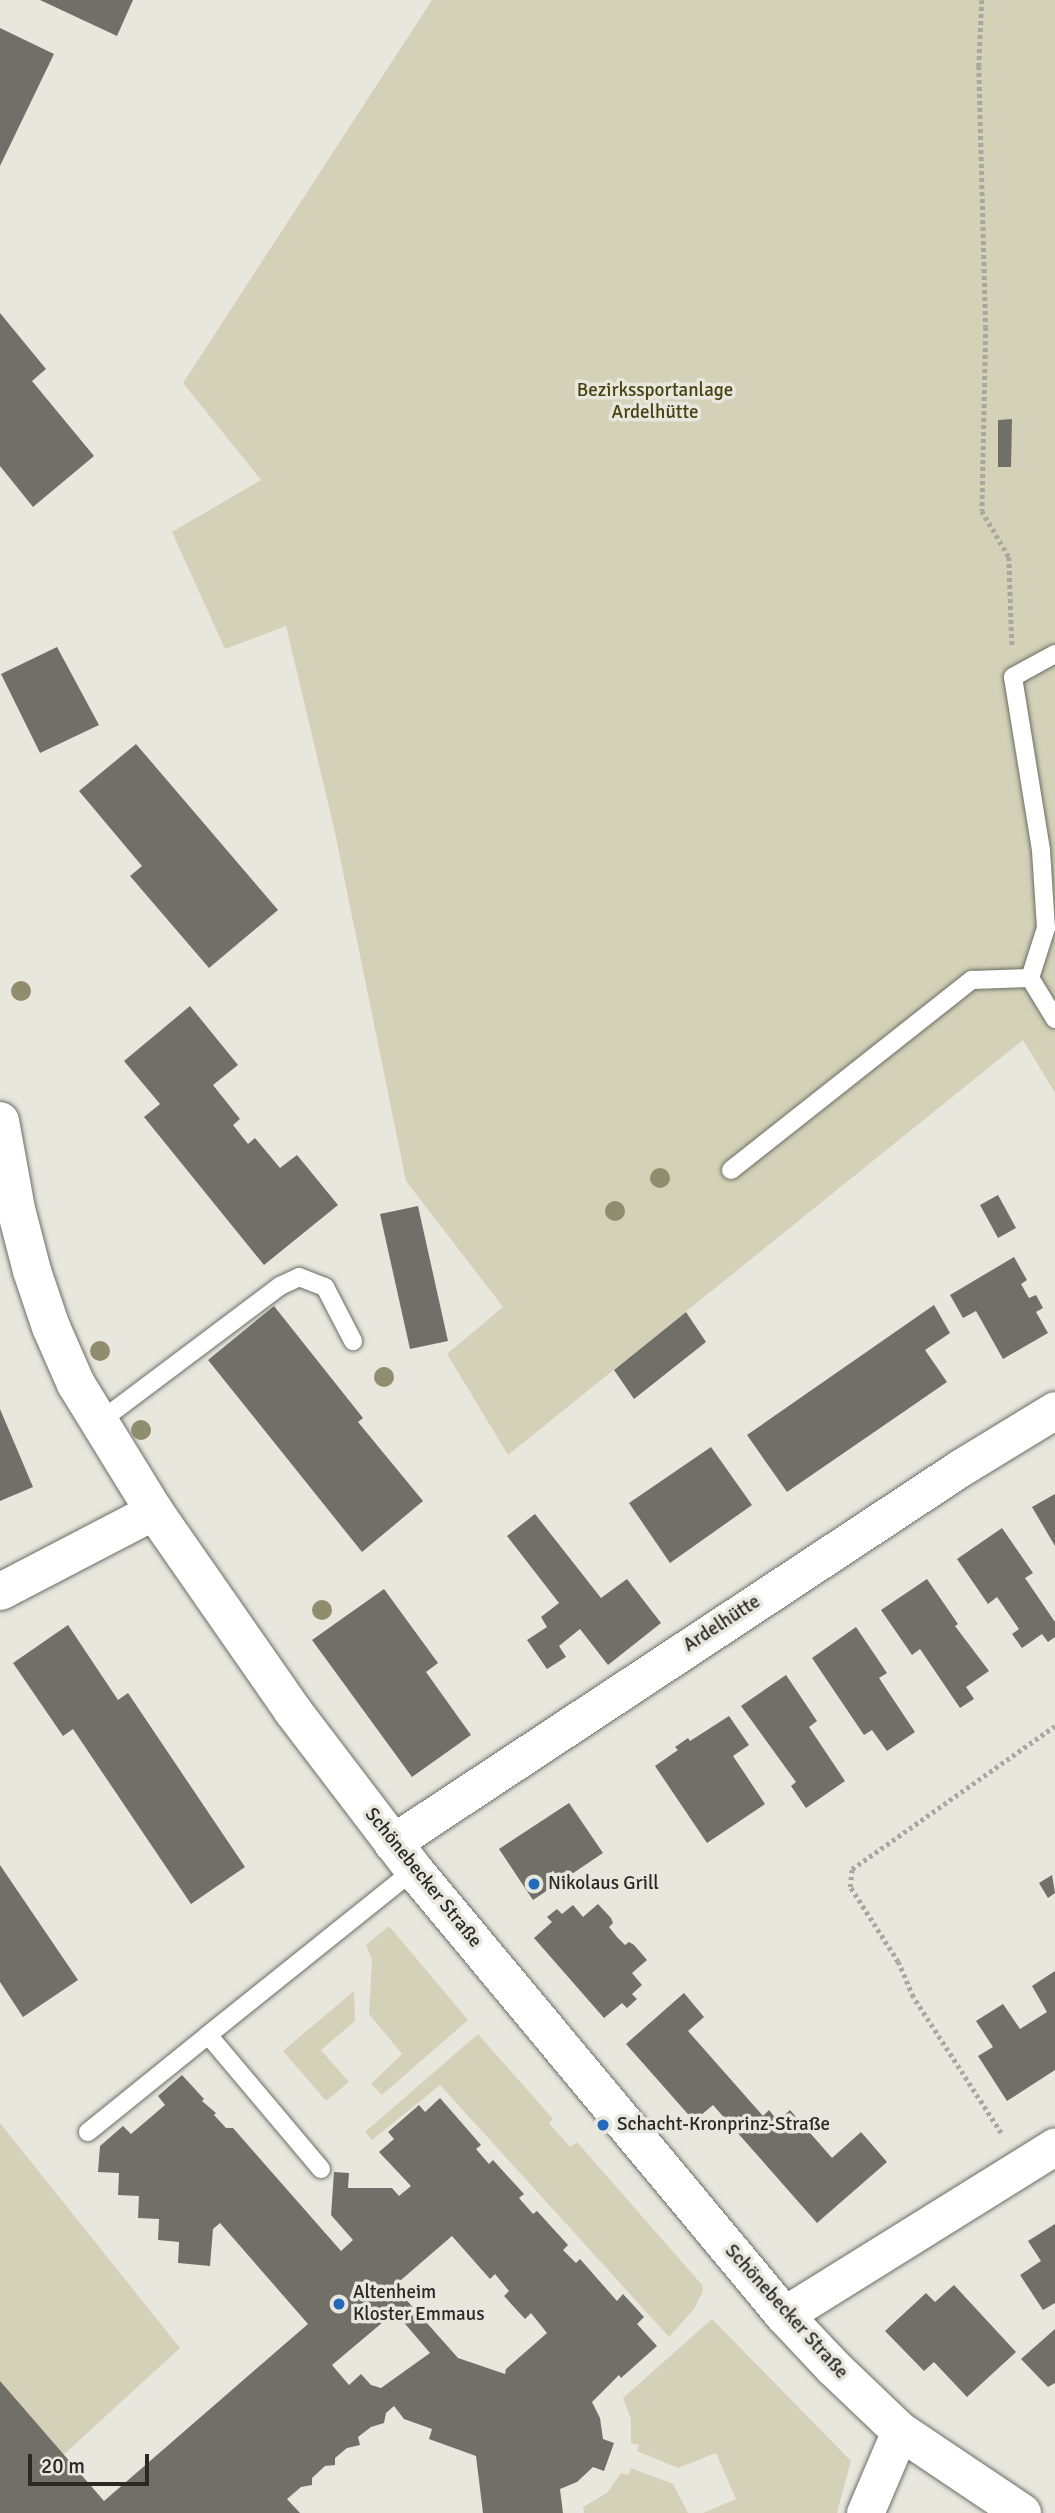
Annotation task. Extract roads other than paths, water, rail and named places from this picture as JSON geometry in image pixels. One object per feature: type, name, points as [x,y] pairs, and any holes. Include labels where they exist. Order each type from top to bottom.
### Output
[{"type":"street","name":"Schönebecker Straße","points":[[0,1121],[16,1209],[32,1271],[51,1327],[76,1384],[154,1511],[293,1711],[403,1856],[784,2315],[834,2368],[900,2431],[1023,2513]]},
{"type":"street","name":"Ardelhütte","points":[[403,1856],[960,1468],[1055,1410]]},
{"type":"street","points":[[0,1591],[154,1511]]},
{"type":"street","points":[[784,2315],[1055,2146]]},
{"type":"street","points":[[865,2513],[900,2431]]},
{"type":"lane","points":[[1055,654],[1013,677],[1048,849],[1046,928],[1030,978],[1055,1019]]},
{"type":"lane","points":[[731,1170],[972,980],[1030,978]]},
{"type":"lane","points":[[99,1422],[281,1286],[299,1278],[326,1287],[353,1341]]},
{"type":"lane","points":[[88,2132],[208,2035],[403,1856]]},
{"type":"lane","points":[[208,2035],[321,2169]]},
{"type":"place","name":"Nikolaus Grill","points":[[534,1884]]},
{"type":"place","name":"Schacht-Kronprinz-Straße","points":[[603,2125]]},
{"type":"place","name":"Altenheim Kloster Emmaus","points":[[339,2304]]},
{"type":"park label","name":"Bezirkssportanlage Ardelhütte","points":[[655,402]]}]
